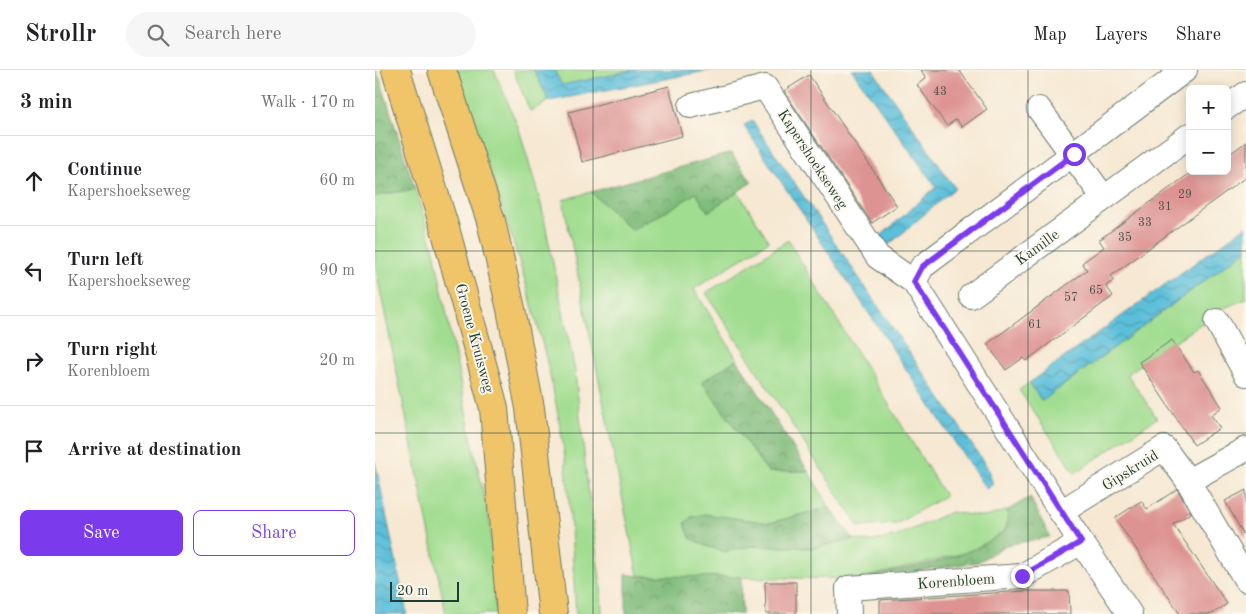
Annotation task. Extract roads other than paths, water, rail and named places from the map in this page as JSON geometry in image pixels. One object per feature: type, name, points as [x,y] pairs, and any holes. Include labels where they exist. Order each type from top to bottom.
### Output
[{"type":"main road","name":"Groene Kruisweg","points":[[396,70],[446,232],[494,408],[511,614]]},
{"type":"main road","points":[[442,70],[491,221],[511,309],[530,408],[553,614]]},
{"type":"street","points":[[914,282],[922,267],[1185,70]]},
{"type":"street","name":"Kapershoekseweg","points":[[691,106],[765,87],[878,257],[914,282],[1061,512],[1130,614]]},
{"type":"street","points":[[1231,104],[1246,94]]},
{"type":"street","points":[[1039,109],[1074,154],[1104,198]]},
{"type":"street","name":"Kamille","points":[[971,296],[1186,138]]},
{"type":"street","points":[[1217,321],[1246,374]]},
{"type":"street","name":"Gipskruid","points":[[1061,512],[1164,448],[1188,481],[1246,580]]},
{"type":"street","points":[[1188,481],[1246,449]]},
{"type":"street","name":"Korenbloem","points":[[849,614],[848,588],[1022,576],[1081,542]]},
{"type":"water","points":[[534,70],[554,70],[562,85],[634,70],[712,70],[549,101]]},
{"type":"water","points":[[852,70],[873,70],[955,188],[885,248],[877,239],[936,187]]},
{"type":"water","points":[[752,120],[987,467],[993,484],[986,489],[744,126]]},
{"type":"water","points":[[1246,226],[1246,250],[1042,401],[1029,383]]},
{"type":"water","points":[[375,461],[407,614],[375,614]]}]
